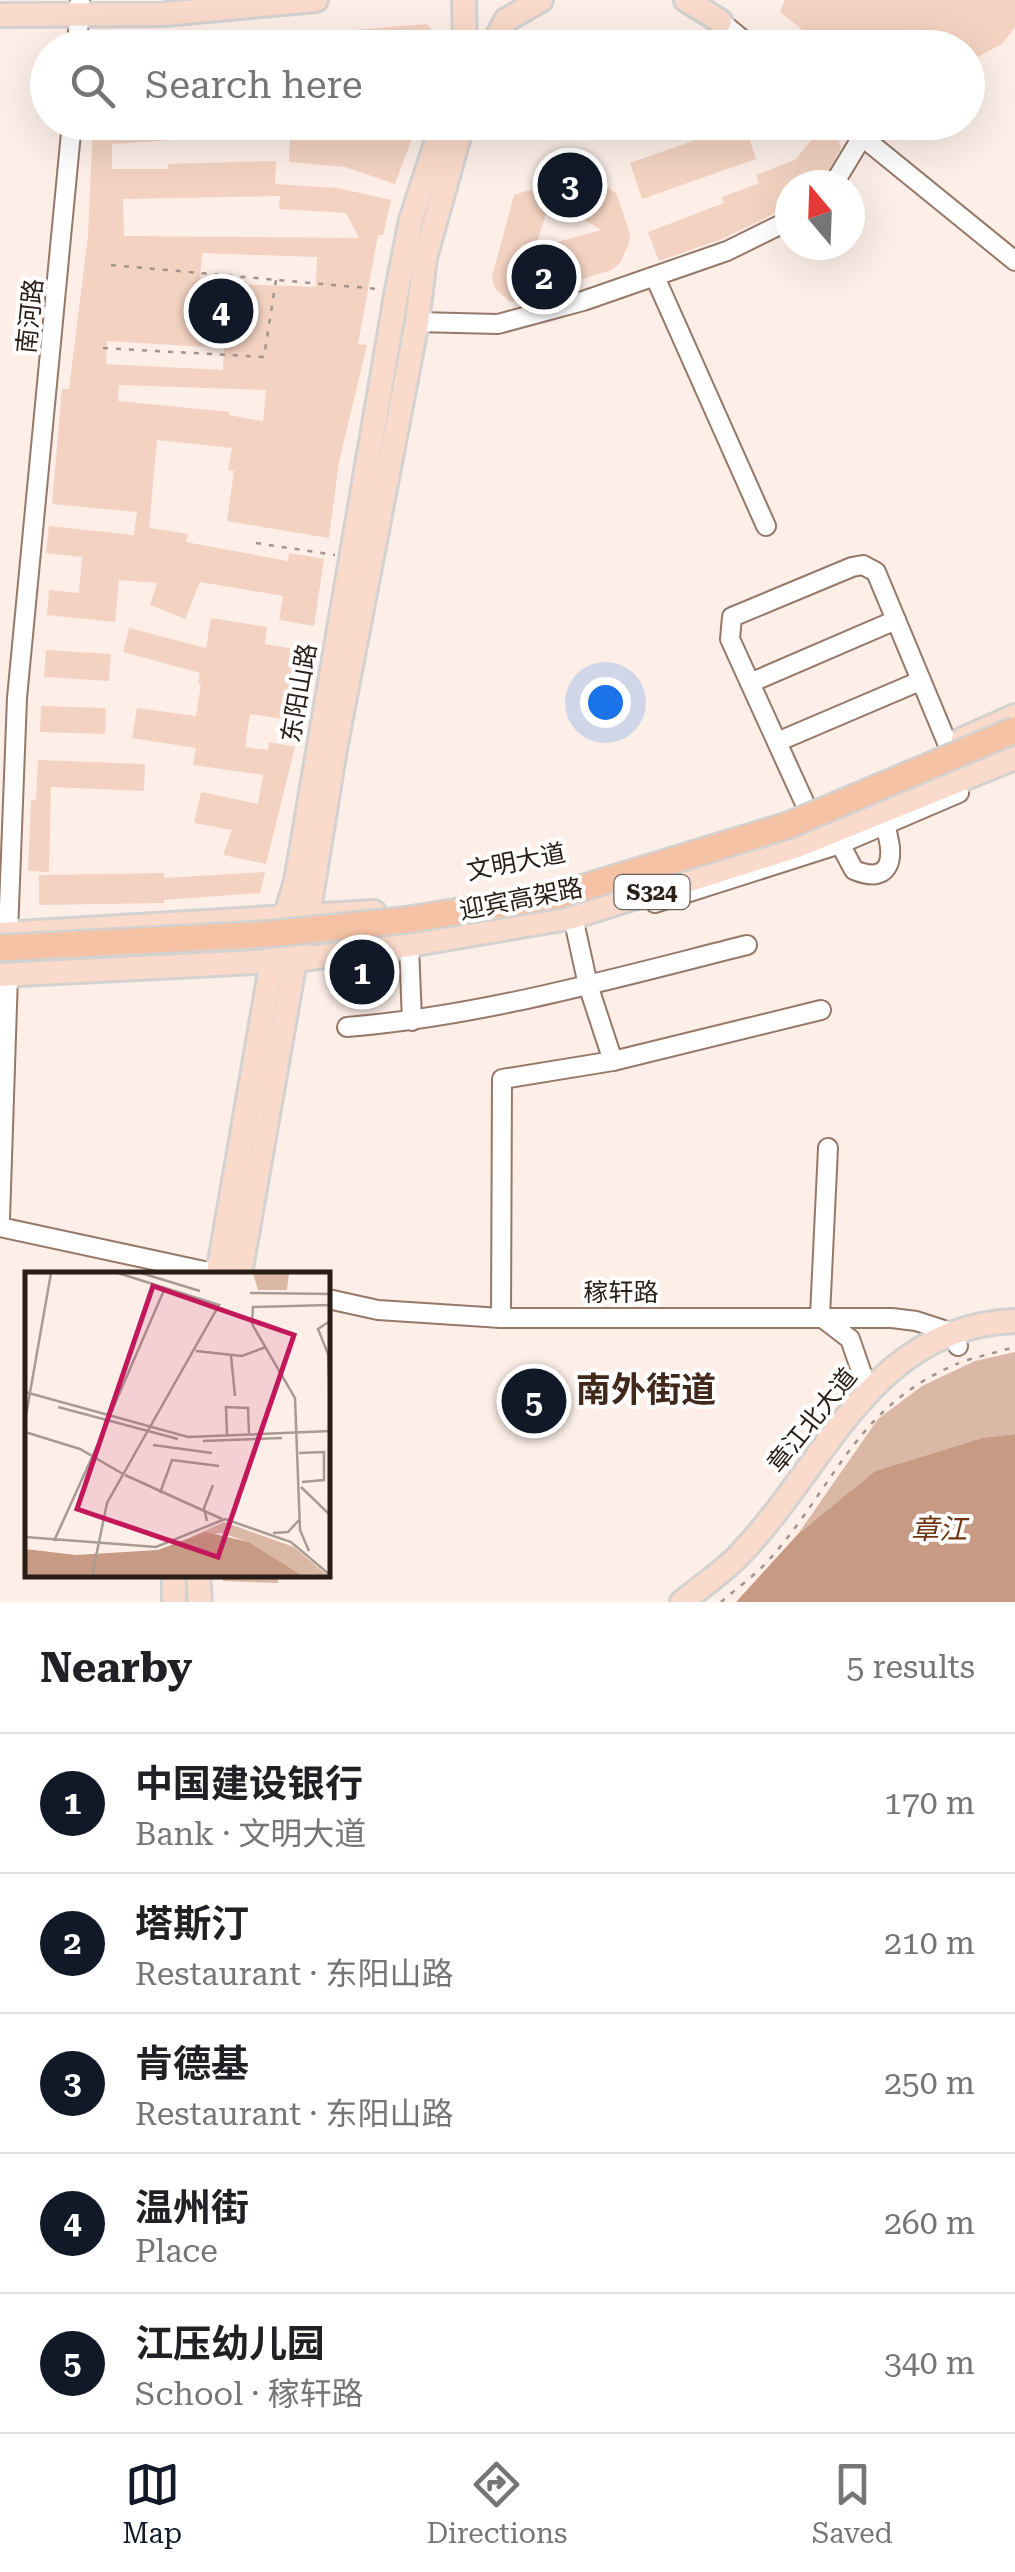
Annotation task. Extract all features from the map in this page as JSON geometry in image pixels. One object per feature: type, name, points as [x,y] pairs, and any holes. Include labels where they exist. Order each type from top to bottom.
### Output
[{"type":"highway","name":"迎宾高架路","points":[[3,938],[269,934],[406,920],[559,895],[789,826],[1015,730]]},
{"type":"highway","name":"迎宾高架路","points":[[2,971],[407,936],[562,910],[795,836],[1015,746]]},
{"type":"main road","points":[[0,16],[80,8],[164,14],[316,0]]},
{"type":"main road","points":[[464,0],[464,30]]},
{"type":"main road","points":[[500,30],[506,20],[541,0]]},
{"type":"main road","points":[[686,0],[720,20]]},
{"type":"main road","points":[[703,0],[720,20]]},
{"type":"main road","name":"东阳山路","points":[[298,917],[351,558],[397,290],[411,220],[438,140]]},
{"type":"main road","name":"东阳山路","points":[[218,1272],[284,960],[298,917],[335,749],[417,322],[425,258],[458,140]]},
{"type":"main road","name":"文明大道","points":[[3,938],[404,910],[560,884],[806,806],[1015,716]]},
{"type":"main road","name":"S324","points":[[2,971],[284,960],[409,950],[574,922],[797,846],[1015,758]]},
{"type":"main road","name":"东阳山路","points":[[240,1272],[284,960]]},
{"type":"main road","name":"章江北大道","points":[[700,1602],[748,1561],[854,1420],[883,1392],[971,1326],[1015,1321]]},
{"type":"main road","name":"章江北大道","points":[[682,1602],[741,1553],[848,1412],[903,1360],[955,1339],[1015,1336]]},
{"type":"main road","points":[[198,1577],[200,1602]]},
{"type":"street","points":[[720,20],[732,30]]},
{"type":"street","name":"南河路","points":[[3,938],[16,698],[70,140]]},
{"type":"street","points":[[843,170],[860,140]]},
{"type":"street","points":[[866,140],[1015,261]]},
{"type":"street","points":[[417,322],[498,324],[655,277],[727,251],[775,227]]},
{"type":"street","points":[[655,277],[766,526]]},
{"type":"street","points":[[806,806],[730,639],[732,617],[852,566],[863,565],[876,572],[948,745]]},
{"type":"street","points":[[750,683],[896,620]]},
{"type":"street","points":[[777,742],[920,681]]},
{"type":"street","points":[[613,1062],[588,985],[574,922],[840,844],[1015,769]]},
{"type":"street","points":[[840,844],[854,870],[867,874],[880,871],[889,863],[892,851],[884,824]]},
{"type":"street","points":[[347,1026],[412,1022],[588,985],[747,945]]},
{"type":"street","points":[[409,950],[412,1022]]},
{"type":"street","points":[[0,1219],[2,971]]},
{"type":"street","points":[[501,1318],[502,1079],[613,1062],[821,1010]]},
{"type":"street","points":[[828,1148],[820,1316],[850,1338],[868,1392]]},
{"type":"street","points":[[0,1227],[209,1272]]},
{"type":"street","name":"稼轩路","points":[[330,1299],[378,1310],[501,1318],[820,1316],[916,1321],[955,1339]]},
{"type":"path","points":[[111,265],[397,290]]},
{"type":"path","points":[[103,348],[264,357],[276,280]]},
{"type":"path","points":[[256,543],[351,558]]},
{"type":"path","points":[[720,1602],[766,1563],[861,1432],[892,1401],[930,1374],[970,1358],[1015,1348]]},
{"type":"shaded area","points":[[1015,1352],[1015,1434],[982,1438],[875,1471],[798,1534],[878,1419],[922,1386],[975,1361]]},
{"type":"shaded area","points":[[222,1577],[278,1577],[278,1583],[223,1581]]},
{"type":"water","name":"章江","points":[[1015,1434],[1015,1602],[736,1602],[798,1534],[875,1471],[982,1438]]},
{"type":"building","points":[[785,0],[1015,0],[1015,27],[1002,44],[985,53],[985,30],[802,30],[780,12]]},
{"type":"building","points":[[427,24],[432,30],[354,30]]},
{"type":"building","points":[[92,140],[174,140],[112,144],[112,169],[276,161],[275,184],[338,188],[391,200],[383,235],[378,235],[358,344],[367,345],[339,462],[329,538],[227,521],[234,471],[228,470],[232,448],[157,440],[149,528],[188,534],[186,542],[288,561],[289,553],[324,559],[314,626],[279,620],[283,596],[200,582],[185,619],[150,605],[157,583],[119,580],[115,622],[47,615],[49,590],[79,593],[82,557],[46,553],[49,526],[134,535],[137,512],[52,504],[62,389],[69,389],[88,235]],"holes":[[[280,196],[279,209],[346,213],[359,238],[124,236],[123,199]],[[202,253],[317,257],[316,287],[200,283]],[[107,341],[224,348],[223,370],[106,364]],[[119,385],[266,390],[263,421],[229,415],[230,412],[118,401]]]},
{"type":"building","points":[[290,140],[411,140],[395,184],[345,167],[289,162]]},
{"type":"building","points":[[696,140],[750,140],[756,159],[642,199],[630,163]]},
{"type":"building","points":[[811,140],[839,141],[841,148],[829,170],[775,170],[775,213],[722,239],[659,261],[648,232],[724,203],[722,197],[759,183],[756,175],[795,160]]},
{"type":"building","points":[[608,188],[616,193],[630,233],[620,263],[611,270],[511,302],[495,289],[492,277],[514,195],[526,191]],"holes":[[[546,214],[576,215],[601,230],[535,248]]]},
{"type":"building","points":[[211,618],[267,627],[265,644],[312,652],[298,721],[250,714],[245,747],[268,750],[269,742],[295,747],[266,864],[223,855],[232,830],[194,823],[201,792],[258,804],[263,775],[193,765],[196,748],[132,738],[137,708],[196,716],[201,684],[200,673],[123,652],[129,628],[206,648]]},
{"type":"building","points":[[46,650],[111,654],[109,681],[44,677]]},
{"type":"building","points":[[41,706],[106,708],[105,734],[40,732]]},
{"type":"building","points":[[38,760],[145,764],[144,791],[51,787],[49,872],[28,871],[31,800],[36,800]]},
{"type":"building","points":[[265,872],[260,893],[164,903],[39,905],[39,875],[164,873],[164,878]]},
{"type":"place","name":"肯德基","points":[[570,185]]},
{"type":"place","name":"塔斯汀","points":[[544,277]]},
{"type":"place","name":"温州街","points":[[221,311]]},
{"type":"place","name":"中国建设银行","points":[[362,972]]},
{"type":"place","name":"江压幼儿园","points":[[534,1401]]},
{"type":"district","name":"南外街道","points":[[646,1390]]}]
